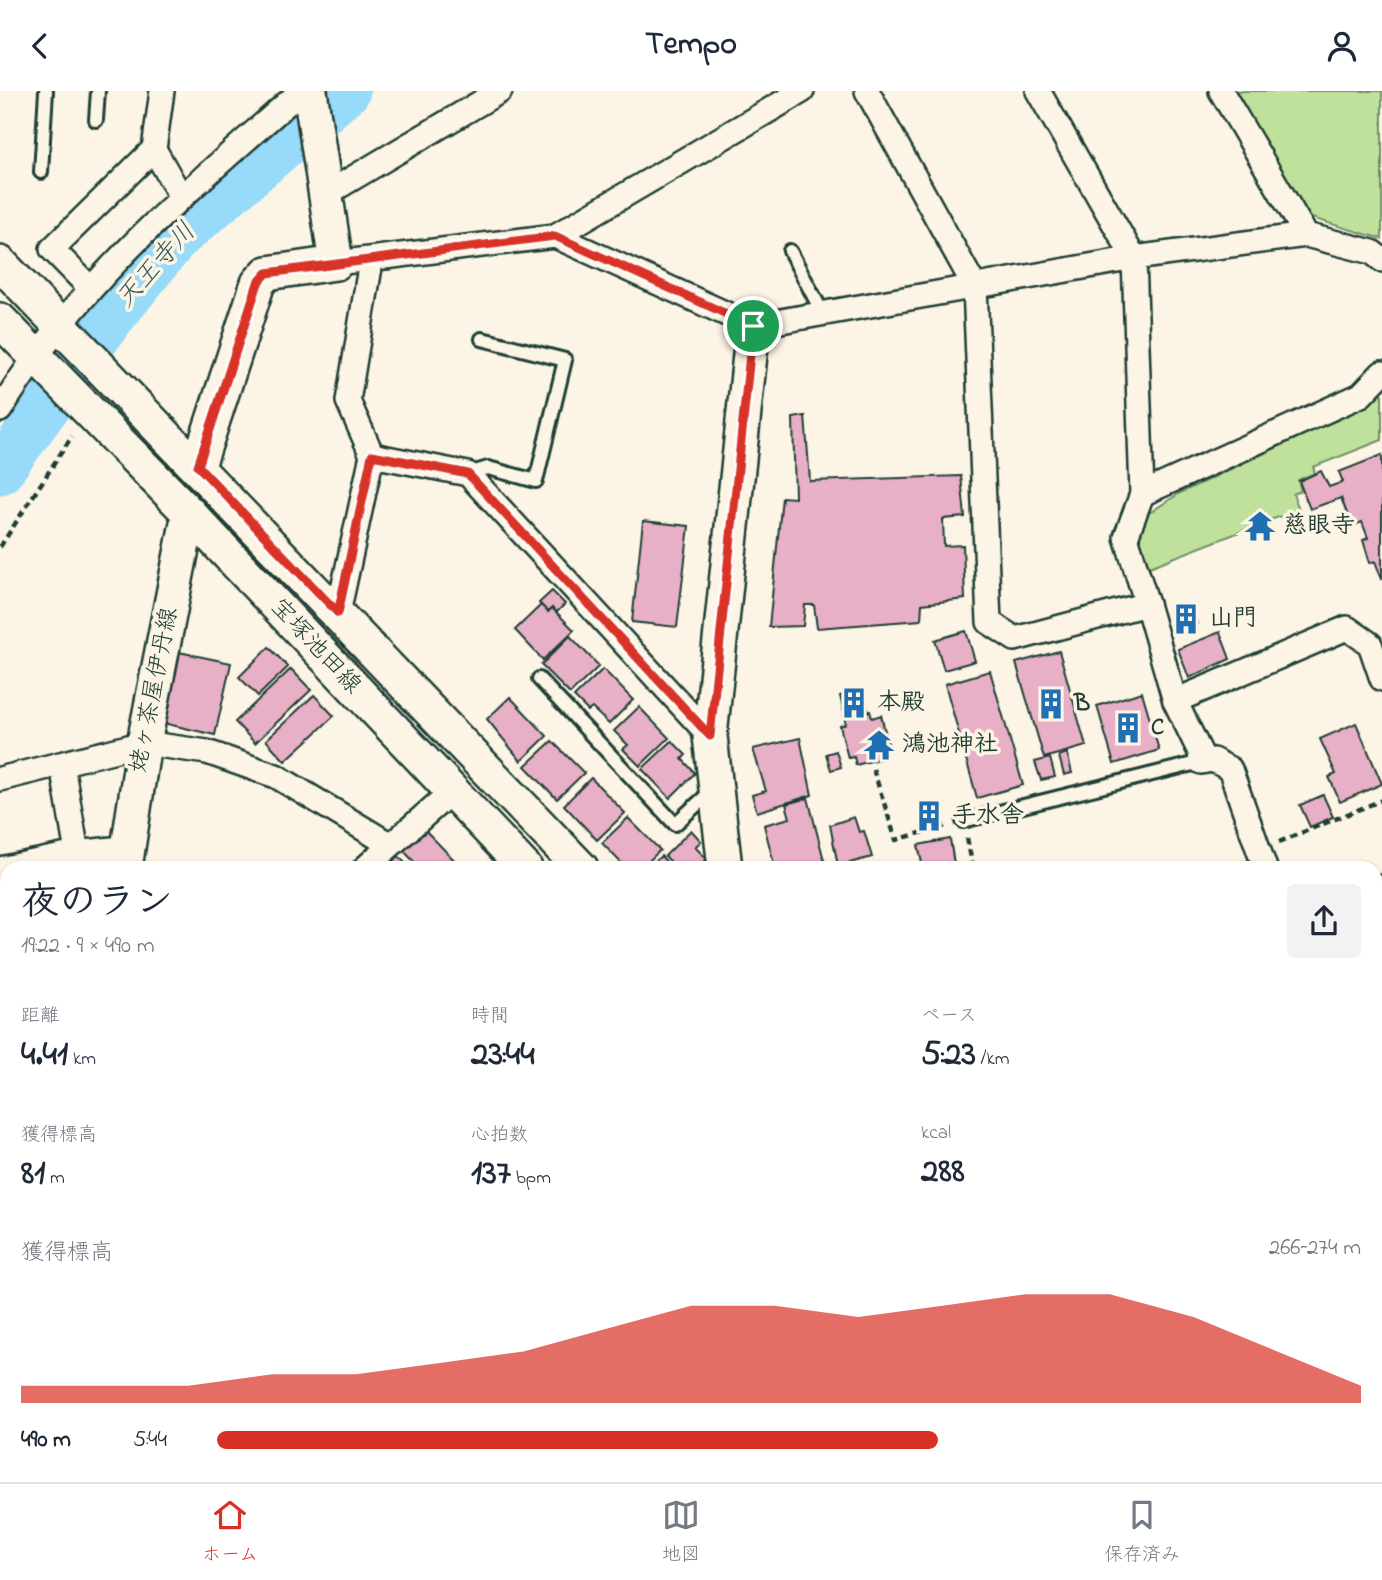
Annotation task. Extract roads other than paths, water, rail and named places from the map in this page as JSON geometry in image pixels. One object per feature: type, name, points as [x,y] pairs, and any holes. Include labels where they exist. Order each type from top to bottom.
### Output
[{"type":"street","points":[[162,91],[154,149],[181,197]]},
{"type":"street","points":[[326,194],[500,91]]},
{"type":"street","points":[[198,466],[258,283],[267,273],[555,236],[802,91]]},
{"type":"street","points":[[867,91],[975,287],[989,622],[1015,639],[1147,604]]},
{"type":"street","points":[[1038,91],[1134,258],[1142,494],[1126,537],[1175,701],[1200,752],[1201,762],[1213,760],[1230,769],[1262,859]]},
{"type":"street","points":[[1221,91],[1306,235]]},
{"type":"street","points":[[0,409],[90,288],[181,197],[307,93],[336,263]]},
{"type":"street","points":[[90,288],[52,249],[154,149]]},
{"type":"street","points":[[555,236],[753,326],[1134,258],[1306,235],[1372,252],[1382,260]]},
{"type":"street","points":[[338,613],[372,455],[348,401],[371,261]]},
{"type":"street","points":[[0,263],[198,466],[574,861]]},
{"type":"street","name":"宝塚池田線","points":[[0,320],[38,359],[89,421],[189,513],[518,861]]},
{"type":"street","points":[[724,861],[710,736],[753,326]]},
{"type":"street","points":[[1142,494],[1361,395],[1382,373]]},
{"type":"street","points":[[372,455],[468,474],[710,736]]},
{"type":"street","name":"姥ヶ茶屋伊丹線","points":[[126,861],[144,743],[189,513]]},
{"type":"street","points":[[1175,701],[1347,628],[1370,644],[1382,679]]},
{"type":"street","points":[[0,779],[144,743],[207,752],[276,776],[389,844]]},
{"type":"street","points":[[62,765],[77,853]]},
{"type":"street","points":[[372,861],[451,792]]},
{"type":"street","points":[[38,861],[112,849],[125,861]]},
{"type":"lane","points":[[41,172],[46,91]]},
{"type":"lane","points":[[96,120],[98,91]]},
{"type":"lane","points":[[790,251],[823,314]]},
{"type":"lane","points":[[468,474],[488,468],[536,481],[565,360],[482,339]]},
{"type":"lane","points":[[539,679],[675,824],[703,799],[718,796]]},
{"type":"lane","points":[[963,821],[1201,762]]},
{"type":"waterway","name":"天王寺川","points":[[0,471],[111,318],[175,239],[347,91]]},
{"type":"place","name":"慈眼寺","points":[[1260,526]]},
{"type":"place","name":"山門","points":[[1186,619]]},
{"type":"place","name":"本殿","points":[[854,703]]},
{"type":"place","name":"B","points":[[1051,704]]},
{"type":"place","name":"C","points":[[1128,728]]},
{"type":"place","name":"鴻池神社","points":[[879,745]]},
{"type":"place","name":"手水舎","points":[[929,816]]}]
